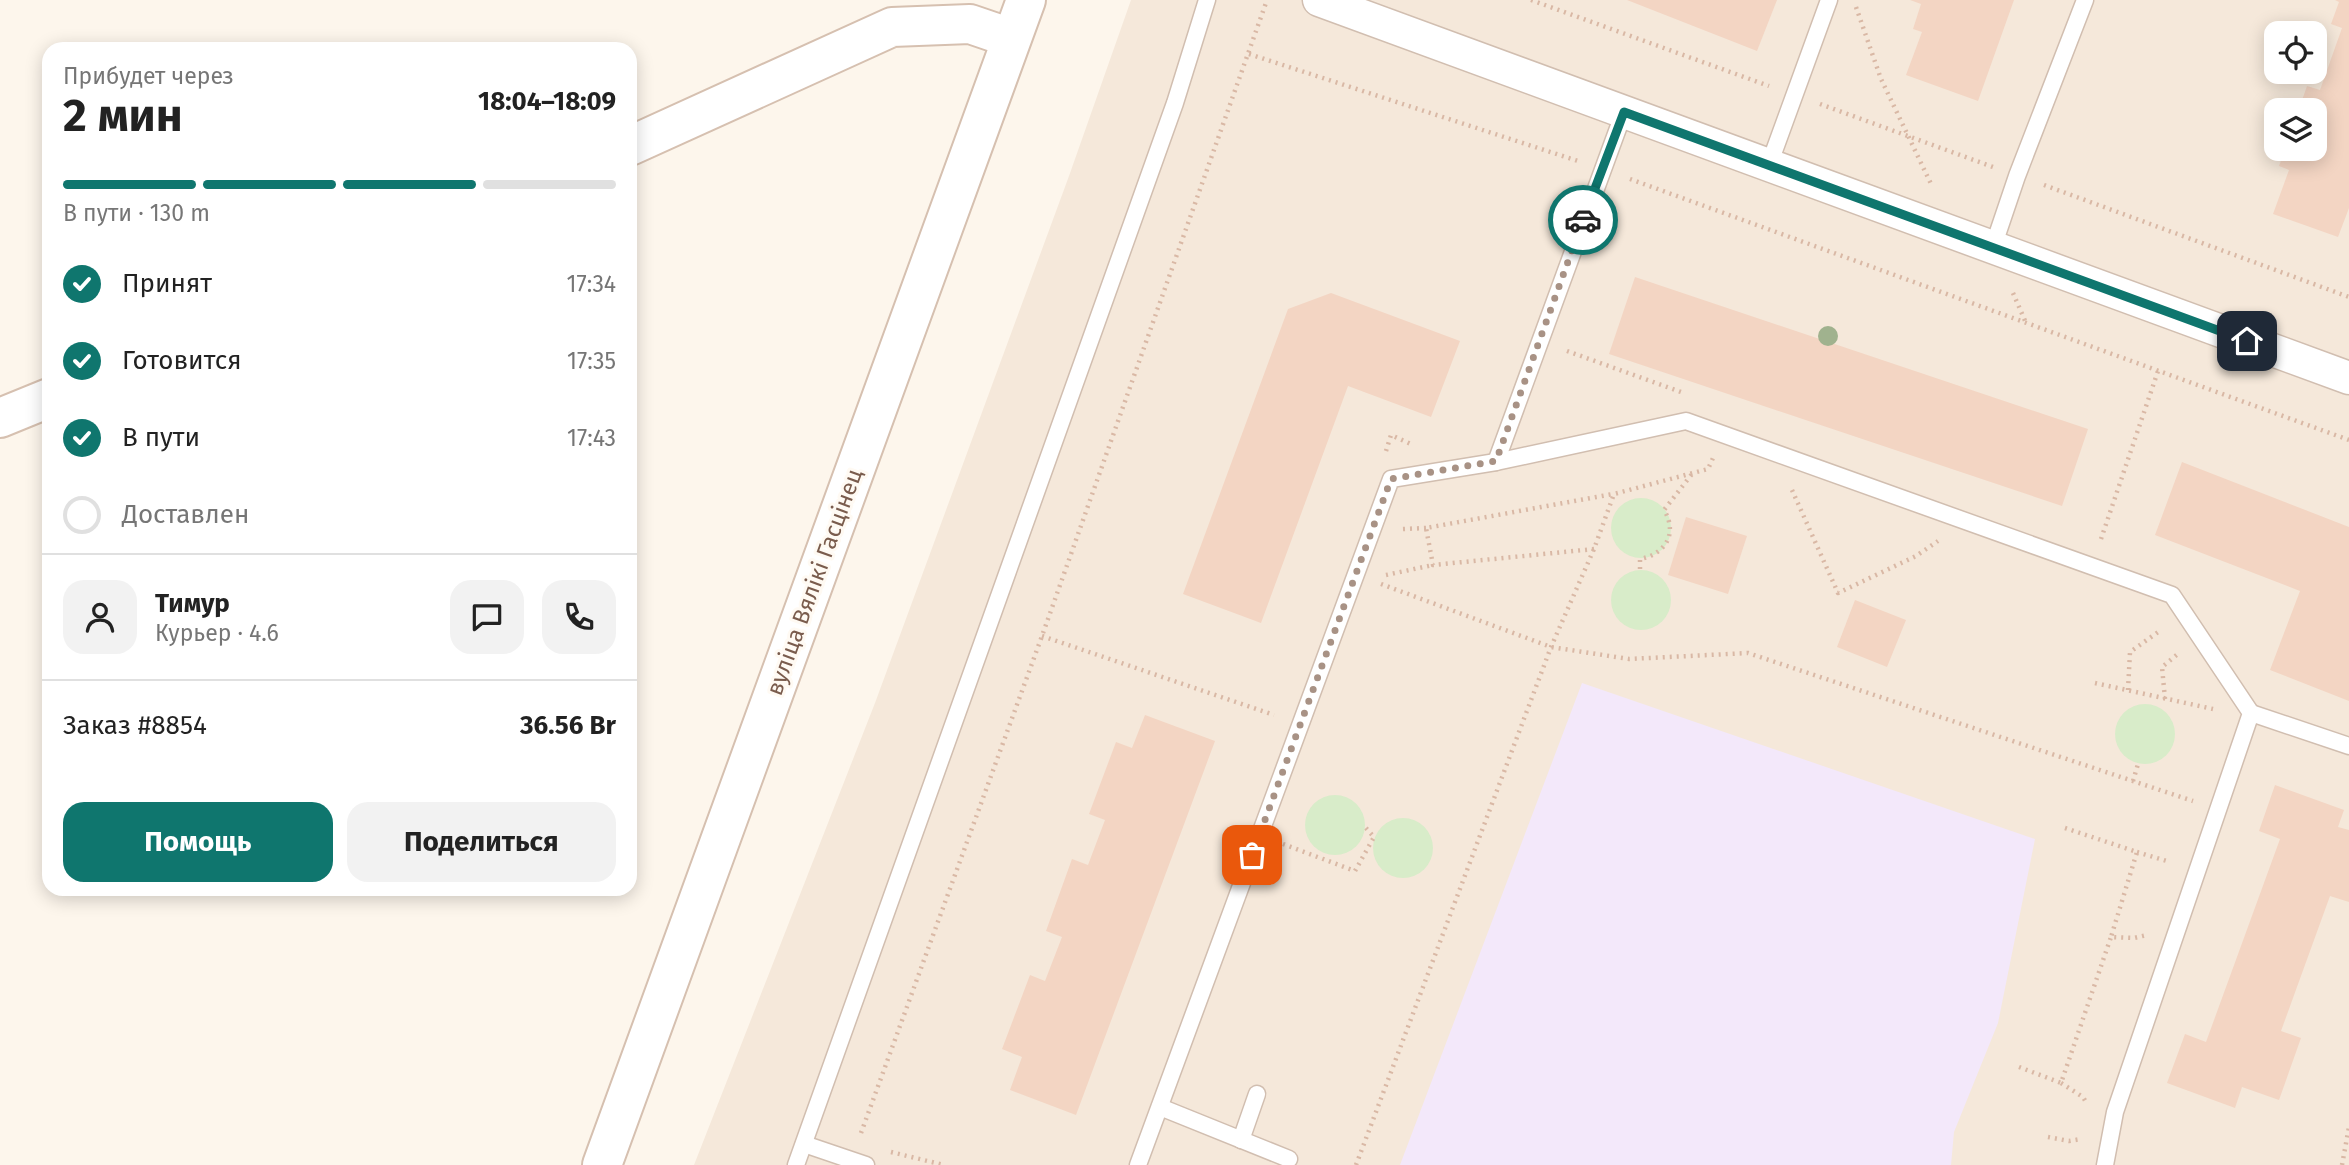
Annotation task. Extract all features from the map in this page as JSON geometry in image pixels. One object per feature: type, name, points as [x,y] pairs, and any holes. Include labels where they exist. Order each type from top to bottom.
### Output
[{"type":"main road","name":"вуліца Вялікі Гасцінец","points":[[602,1165],[1026,0]]},
{"type":"main road","points":[[637,143],[892,27],[970,24],[1011,38]]},
{"type":"main road","points":[[0,418],[42,401]]},
{"type":"street","points":[[1319,0],[2349,378]]},
{"type":"lane","points":[[796,1165],[1175,103],[1207,0]]},
{"type":"lane","points":[[1769,165],[1829,0]]},
{"type":"lane","points":[[1993,247],[2017,176],[2085,0]]},
{"type":"lane","points":[[1496,461],[1624,112]]},
{"type":"lane","points":[[1138,1165],[1259,835],[1362,577],[1391,479],[1496,461],[1686,421],[2172,595],[2250,713],[2349,746]]},
{"type":"lane","points":[[2105,1165],[2115,1112],[2250,713]]},
{"type":"lane","points":[[1241,1140],[1257,1094]]},
{"type":"lane","points":[[1160,1107],[1289,1159]]},
{"type":"lane","points":[[804,1144],[861,1164]]},
{"type":"path","points":[[861,1164],[857,1144],[1042,636],[1267,0]]},
{"type":"path","points":[[1531,0],[2349,297]]},
{"type":"path","points":[[1854,0],[1881,79],[1957,234]]},
{"type":"path","points":[[1249,54],[1602,169],[2349,440]]},
{"type":"path","points":[[1561,349],[1689,396]]},
{"type":"path","points":[[2099,548],[2158,371]]},
{"type":"path","points":[[1433,565],[1426,528],[1614,494],[1708,469],[1722,433]]},
{"type":"path","points":[[1775,453],[1838,593],[1916,555],[1968,522]]},
{"type":"path","points":[[1640,569],[1640,559],[1659,552],[1667,545],[1671,526],[1664,510],[1692,473]]},
{"type":"path","points":[[1356,1165],[1551,647],[1594,549],[1614,494]]},
{"type":"path","points":[[1362,577],[1433,565],[1594,549]]},
{"type":"path","points":[[1362,577],[1551,647],[1629,660],[1748,653],[2194,802]]},
{"type":"path","points":[[2128,690],[2130,652],[2171,623]]},
{"type":"path","points":[[1042,636],[1285,719]]},
{"type":"path","points":[[2165,699],[2162,667],[2188,646]]},
{"type":"path","points":[[2095,683],[2218,710],[2218,701]]},
{"type":"path","points":[[2133,781],[2138,764]]},
{"type":"path","points":[[2190,814],[2199,791]]},
{"type":"path","points":[[1259,835],[1355,871],[1374,837],[1366,828]]},
{"type":"path","points":[[2065,828],[2174,863],[2170,874]]},
{"type":"path","points":[[2061,1083],[2137,852]]},
{"type":"path","points":[[2111,937],[2134,938],[2153,933]]},
{"type":"path","points":[[2019,1067],[2061,1083],[2083,1097],[2089,1106]]},
{"type":"path","points":[[2342,1165],[2349,1127]]},
{"type":"path","points":[[2048,1137],[2069,1141],[2087,1138]]},
{"type":"path","points":[[857,1144],[944,1165]]},
{"type":"shaded area","points":[[1131,0],[2349,0],[2349,1165],[694,1165],[875,703]]},
{"type":"shaded area","points":[[1582,683],[2035,839],[1998,1023],[1954,1132],[1951,1165],[1400,1165]]},
{"type":"green space","points":[[1641,498],[1658,503],[1666,511],[1671,528],[1666,545],[1658,553],[1641,558],[1624,553],[1616,545],[1611,528],[1616,511],[1624,503]]},
{"type":"green space","points":[[1641,570],[1658,575],[1666,583],[1671,600],[1666,617],[1658,625],[1641,630],[1624,625],[1616,617],[1611,600],[1616,583],[1624,575]]},
{"type":"green space","points":[[2145,704],[2162,709],[2170,717],[2175,734],[2170,751],[2162,759],[2145,764],[2128,759],[2120,751],[2115,734],[2120,717],[2128,709]]},
{"type":"green space","points":[[1335,795],[1352,800],[1360,808],[1365,825],[1360,842],[1352,850],[1335,855],[1318,850],[1310,842],[1305,825],[1310,808],[1318,800]]},
{"type":"green space","points":[[1403,818],[1420,823],[1428,831],[1433,848],[1428,865],[1420,873],[1403,878],[1386,873],[1378,865],[1373,848],[1378,831],[1386,823]]},
{"type":"building","points":[[1627,0],[1777,0],[1757,51]]},
{"type":"building","points":[[1910,0],[2014,0],[1978,101],[1906,75],[1922,32],[1913,29],[1921,4]]},
{"type":"building","points":[[2335,0],[2349,0],[2349,208],[2338,237],[2273,214],[2289,170],[2279,166],[2281,161],[2327,161],[2327,98],[2303,98],[2307,86],[2320,90],[2322,84],[2327,84],[2327,70],[2342,28],[2331,24],[2339,2]]},
{"type":"building","points":[[1635,277],[2088,429],[2062,506],[1609,354]]},
{"type":"building","points":[[1331,293],[1460,341],[1431,417],[1348,386],[1261,623],[1183,594],[1288,309]]},
{"type":"building","points":[[2182,462],[2349,527],[2349,701],[2270,670],[2300,591],[2155,535]]},
{"type":"building","points":[[1686,517],[1747,536],[1728,594],[1668,575]]},
{"type":"building","points":[[1855,600],[1906,620],[1887,667],[1837,647]]},
{"type":"building","points":[[1145,715],[1215,741],[1076,1115],[1010,1090],[1022,1057],[1002,1049],[1030,975],[1045,981],[1062,937],[1046,931],[1072,859],[1088,865],[1105,820],[1089,814],[1116,742],[1132,748]]},
{"type":"building","points":[[2275,785],[2344,810],[2338,827],[2349,830],[2349,902],[2330,896],[2281,1031],[2301,1038],[2279,1100],[2242,1087],[2235,1108],[2167,1083],[2185,1034],[2206,1042],[2280,839],[2259,831]]},
{"type":"way so far","points":[[1252,855],[1391,479],[1496,461],[1583,220]]},
{"type":"route","points":[[1583,220],[1624,112],[2247,341]]}]
